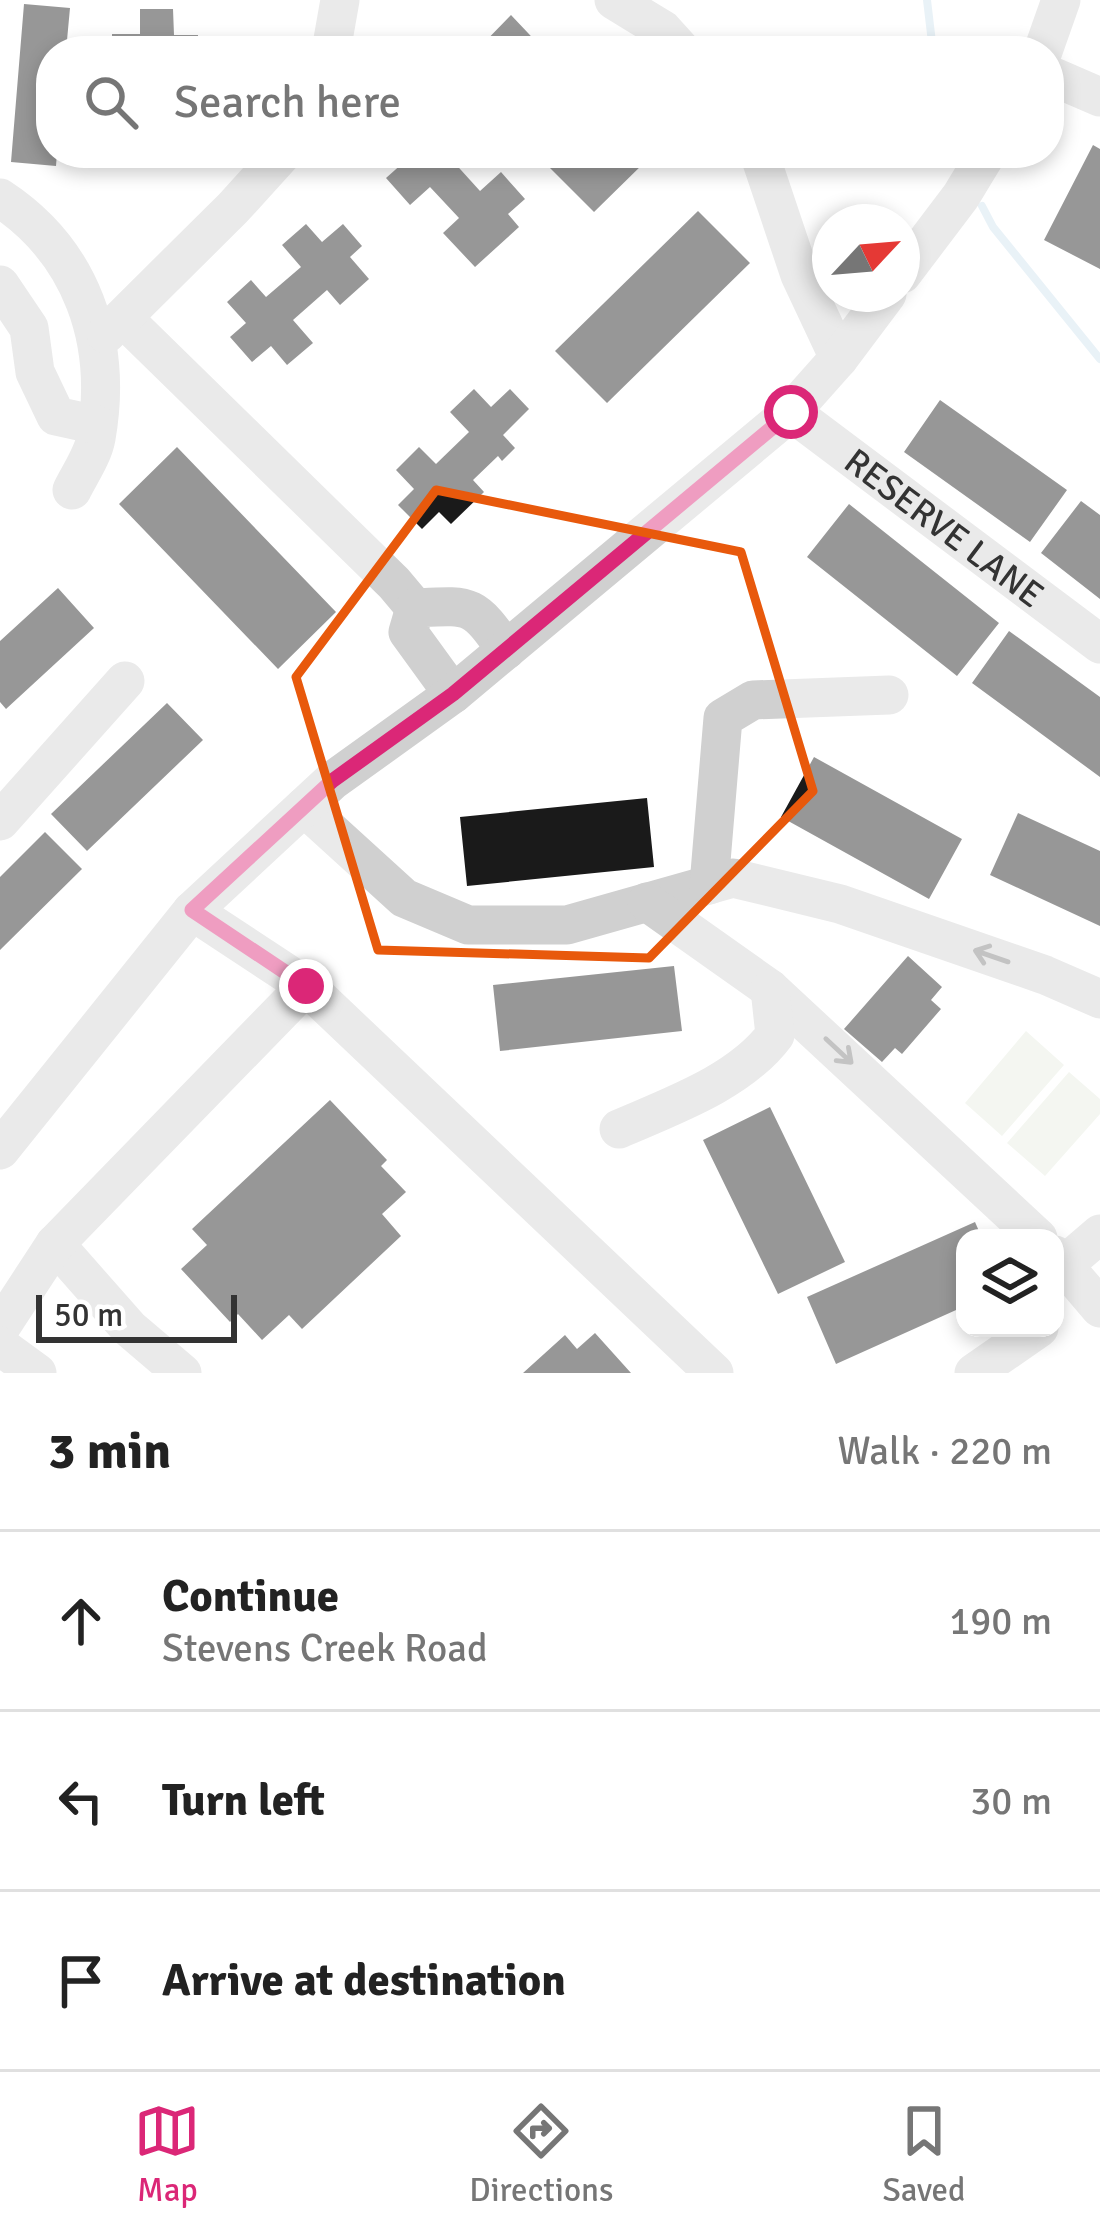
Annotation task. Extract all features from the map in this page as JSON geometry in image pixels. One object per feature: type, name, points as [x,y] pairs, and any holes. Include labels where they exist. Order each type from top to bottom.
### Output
[{"type":"street","points":[[334,36],[340,0]]},
{"type":"street","points":[[614,0],[668,36]]},
{"type":"street","points":[[1048,36],[1061,0]]},
{"type":"street","points":[[1064,81],[1100,97]]},
{"type":"street","points":[[72,490],[96,442],[110,331],[268,168]]},
{"type":"street","points":[[763,168],[810,302],[839,358]]},
{"type":"street","points":[[920,250],[978,168]]},
{"type":"street","points":[[0,198],[51,240],[110,331],[394,583],[415,608]]},
{"type":"street","points":[[0,285],[29,328],[35,372],[56,416],[97,425]]},
{"type":"street","points":[[7,1126],[192,910],[332,781],[453,694],[791,412],[874,312]]},
{"type":"street","name":"RESERVE LANE","points":[[791,412],[1100,644]]},
{"type":"street","points":[[415,608],[456,606],[480,612],[506,650]]},
{"type":"street","points":[[415,608],[408,632],[453,694]]},
{"type":"street","points":[[0,821],[125,681]]},
{"type":"street","points":[[709,885],[723,718],[753,700],[889,695]]},
{"type":"street","points":[[304,807],[404,898],[468,926],[567,925],[734,878],[840,904],[1045,975],[1100,999]]},
{"type":"street","points":[[647,902],[770,988],[1069,1272],[1100,1234]]},
{"type":"street","points":[[192,910],[306,986],[714,1373]]},
{"type":"street","points":[[0,1328],[55,1244],[306,986]]},
{"type":"street","points":[[620,1129],[697,1094],[764,1049],[775,1035],[770,988]]},
{"type":"street","points":[[55,1244],[129,1328],[182,1373]]},
{"type":"street","points":[[974,1373],[1026,1337]]},
{"type":"street","points":[[0,1346],[37,1373]]},
{"type":"highlighted area","points":[[436,490],[741,552],[813,791],[649,958],[378,950],[296,677]]},
{"type":"shaded area","points":[[1026,1031],[1064,1065],[1002,1136],[965,1103]]},
{"type":"shaded area","points":[[1069,1072],[1100,1099],[1100,1114],[1045,1176],[1007,1143]]},
{"type":"building","points":[[24,4],[70,8],[67,36],[36,36],[36,164],[11,162]]},
{"type":"building","points":[[140,9],[173,9],[174,35],[198,36],[112,36],[140,34]]},
{"type":"building","points":[[511,15],[531,36],[491,36]]},
{"type":"building","points":[[1093,145],[1100,149],[1100,269],[1044,240]]},
{"type":"building","points":[[397,168],[459,168],[480,191],[501,172],[525,199],[508,214],[519,227],[475,267],[443,233],[459,218],[430,187],[410,205],[386,178]]},
{"type":"building","points":[[550,168],[639,168],[594,212]]},
{"type":"building","points":[[698,211],[750,263],[607,403],[555,351]]},
{"type":"building","points":[[306,224],[322,242],[343,224],[362,246],[350,257],[369,279],[340,305],[327,290],[293,320],[313,343],[287,365],[271,346],[252,362],[230,337],[246,323],[227,302],[251,280],[266,297],[301,267],[282,245]]},
{"type":"building","points":[[474,389],[491,407],[510,389],[529,409],[503,435],[515,448],[502,461],[498,456],[473,480],[484,492],[451,524],[439,512],[422,529],[398,505],[414,489],[396,470],[419,447],[436,464],[469,432],[450,412]]},
{"type":"building","points":[[940,400],[1067,490],[1030,542],[904,452]]},
{"type":"building","points":[[177,447],[336,612],[278,669],[119,504]]},
{"type":"building","points":[[1081,501],[1100,515],[1100,599],[1041,553]]},
{"type":"building","points":[[849,504],[999,623],[957,676],[807,557]]},
{"type":"building","points":[[58,588],[94,628],[6,709],[0,702],[0,641]]},
{"type":"building","points":[[1009,631],[1100,697],[1100,777],[972,683]]},
{"type":"building","points":[[167,703],[203,740],[87,851],[51,814]]},
{"type":"building","points":[[814,757],[962,839],[929,899],[781,817]]},
{"type":"building","points":[[647,798],[654,867],[467,886],[460,817]]},
{"type":"building","points":[[1018,813],[1100,851],[1100,926],[990,875]]},
{"type":"building","points":[[45,832],[82,869],[0,950],[0,877]]},
{"type":"building","points":[[908,956],[942,987],[931,1000],[941,1009],[902,1054],[895,1048],[882,1062],[844,1029]]},
{"type":"building","points":[[674,966],[682,1031],[500,1051],[493,985]]},
{"type":"building","points":[[330,1100],[387,1160],[381,1166],[406,1192],[382,1214],[401,1236],[302,1329],[289,1315],[262,1340],[238,1314],[230,1322],[181,1269],[207,1245],[192,1229]]},
{"type":"building","points":[[770,1107],[845,1262],[778,1294],[703,1140]]},
{"type":"building","points":[[956,1230],[956,1310],[836,1364],[807,1297]]},
{"type":"building","points":[[595,1333],[631,1373],[523,1373],[565,1335],[577,1349]]},
{"type":"waterway","points":[[927,0],[931,36]]},
{"type":"waterway","points":[[982,206],[993,227],[1100,359]]},
{"type":"route","points":[[306,986],[192,910],[332,781],[453,694],[791,412]]}]
